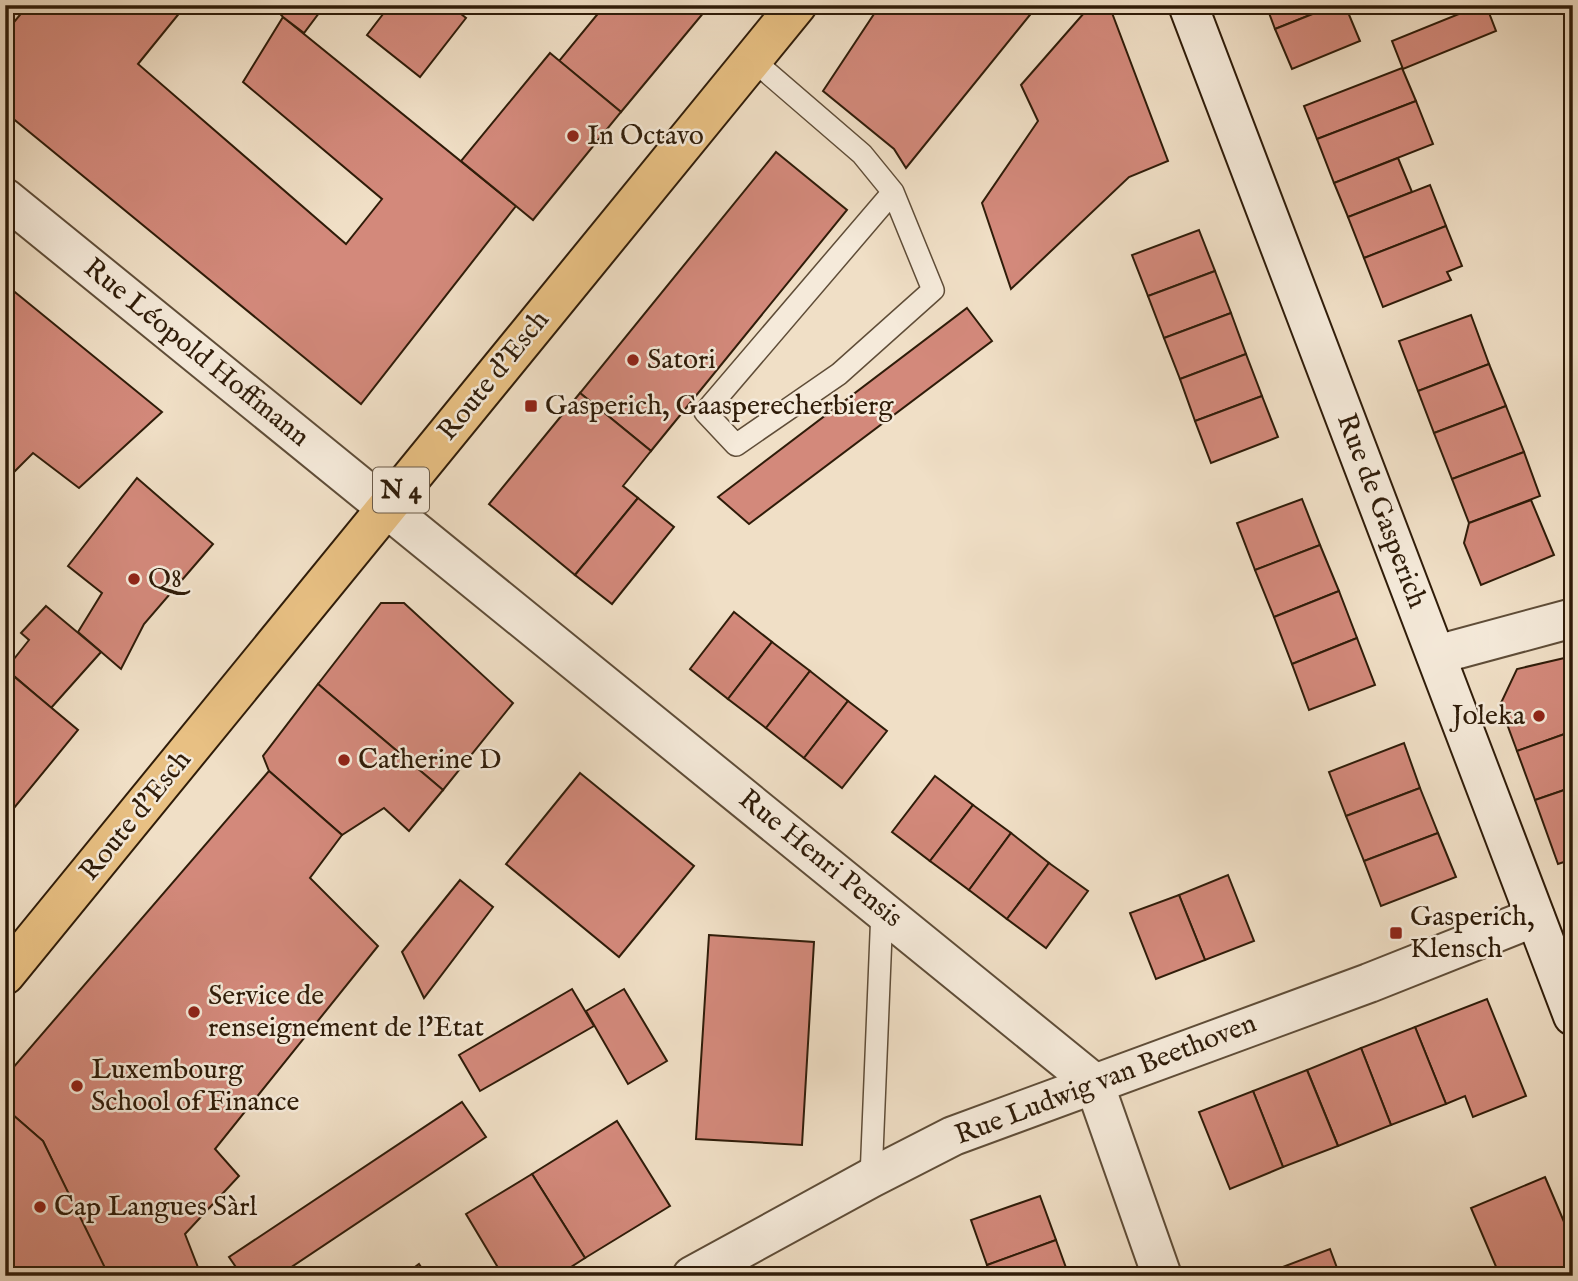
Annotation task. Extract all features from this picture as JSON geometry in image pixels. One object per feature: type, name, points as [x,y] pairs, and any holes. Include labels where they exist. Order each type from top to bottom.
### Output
[{"type":"main road","name":"Route d'Esch","points":[[5,975],[797,5]]},
{"type":"street","name":"Rue de Gasperich","points":[[1188,5],[1573,1016]]},
{"type":"street","name":"Rue Léopold Hoffmann","points":[[5,198],[387,508]]},
{"type":"street","name":"Rue Henri Pensis","points":[[387,508],[1094,1083]]},
{"type":"street","points":[[1436,655],[1573,618]]},
{"type":"street","name":"Rue Ludwig van Beethoven","points":[[692,1276],[953,1136],[1369,983],[1535,917]]},
{"type":"street","points":[[1094,1083],[1162,1276]]},
{"type":"lane","points":[[752,60],[862,153],[893,192],[933,290],[839,374],[736,445],[705,412],[893,192]]},
{"type":"lane","points":[[871,1178],[883,910]]},
{"type":"building","points":[[28,5],[186,5],[138,64],[346,244],[382,199],[243,82],[283,17],[516,206],[361,404],[5,112],[5,33]]},
{"type":"building","points":[[275,5],[325,5],[304,33],[283,17]]},
{"type":"building","points":[[390,5],[450,5],[466,18],[420,77],[367,35]]},
{"type":"building","points":[[605,5],[710,5],[621,112],[559,61]]},
{"type":"building","points":[[880,5],[1038,5],[906,168],[894,149],[823,91]]},
{"type":"building","points":[[1091,5],[1109,5],[1168,161],[1129,177],[1011,289],[982,203],[1038,121],[1021,85]]},
{"type":"building","points":[[1266,5],[1335,5],[1275,29]]},
{"type":"building","points":[[1335,5],[1345,5],[1360,41],[1292,69],[1275,29]]},
{"type":"building","points":[[1486,5],[1496,31],[1403,69],[1392,41]]},
{"type":"building","points":[[550,53],[621,112],[533,220],[461,161]]},
{"type":"building","points":[[1402,68],[1416,101],[1317,139],[1304,106]]},
{"type":"building","points":[[1416,101],[1433,144],[1334,183],[1317,139]]},
{"type":"building","points":[[776,152],[847,210],[651,451],[580,393]]},
{"type":"building","points":[[1398,158],[1412,192],[1348,217],[1334,183]]},
{"type":"building","points":[[1430,185],[1446,226],[1364,258],[1348,217]]},
{"type":"building","points":[[1446,226],[1462,266],[1447,272],[1451,280],[1383,307],[1364,258]]},
{"type":"building","points":[[1199,230],[1215,271],[1148,296],[1132,255]]},
{"type":"building","points":[[1215,271],[1231,313],[1164,338],[1148,296]]},
{"type":"building","points":[[5,284],[162,412],[79,488],[33,453],[5,481]]},
{"type":"building","points":[[967,308],[992,341],[749,524],[718,497]]},
{"type":"building","points":[[1231,313],[1246,354],[1180,379],[1164,338]]},
{"type":"building","points":[[1471,315],[1489,364],[1418,391],[1399,341]]},
{"type":"building","points":[[1246,354],[1262,396],[1195,421],[1180,379]]},
{"type":"building","points":[[1489,364],[1506,406],[1434,433],[1418,391]]},
{"type":"building","points":[[580,393],[651,451],[623,486],[638,498],[575,575],[489,504]]},
{"type":"building","points":[[1262,396],[1278,437],[1211,463],[1195,421]]},
{"type":"building","points":[[1506,406],[1524,452],[1452,479],[1434,433]]},
{"type":"building","points":[[1524,452],[1540,496],[1469,523],[1452,479]]},
{"type":"building","name":"Q8","points":[[137,478],[213,544],[144,624],[121,669],[78,632],[102,593],[68,566]]},
{"type":"building","points":[[638,498],[674,527],[612,604],[575,575]]},
{"type":"building","points":[[1302,499],[1320,545],[1255,570],[1237,523]]},
{"type":"building","points":[[1531,500],[1554,555],[1481,585],[1464,543],[1469,523]]},
{"type":"building","points":[[1320,545],[1339,591],[1274,617],[1255,570]]},
{"type":"building","points":[[1339,591],[1357,638],[1292,664],[1274,617]]},
{"type":"building","points":[[381,603],[404,603],[513,703],[443,790],[318,684]]},
{"type":"building","points":[[46,606],[101,652],[51,708],[6,669],[29,640],[21,633]]},
{"type":"building","points":[[734,612],[772,642],[728,699],[690,669]]},
{"type":"building","points":[[1357,638],[1375,685],[1309,710],[1292,664]]},
{"type":"building","points":[[772,642],[810,671],[766,728],[728,699]]},
{"type":"building","points":[[1573,656],[1573,731],[1517,751],[1500,705],[1517,669]]},
{"type":"building","points":[[5,669],[78,730],[5,819]]},
{"type":"building","points":[[810,671],[848,701],[804,758],[766,728]]},
{"type":"building","points":[[318,684],[443,790],[409,831],[384,808],[342,835],[269,771],[263,756]]},
{"type":"building","points":[[848,701],[887,731],[842,788],[804,758]]},
{"type":"building","points":[[1573,731],[1573,787],[1535,800],[1517,751]]},
{"type":"building","points":[[1404,743],[1420,788],[1346,816],[1329,772]]},
{"type":"building","name":"Service de renseignement de l'Etat","points":[[269,771],[342,835],[310,878],[378,946],[215,1149],[239,1176],[185,1234],[199,1270],[187,1276],[108,1276],[43,1141],[5,1108],[5,1077]]},
{"type":"building","points":[[580,773],[694,866],[619,957],[506,864]]},
{"type":"building","points":[[935,776],[973,805],[930,861],[892,832]]},
{"type":"building","points":[[1573,787],[1573,859],[1558,864],[1535,800]]},
{"type":"building","points":[[1420,788],[1438,833],[1364,861],[1346,816]]},
{"type":"building","points":[[973,805],[1011,833],[969,890],[930,861]]},
{"type":"building","points":[[1011,833],[1049,863],[1007,919],[969,890]]},
{"type":"building","points":[[1438,833],[1456,877],[1381,906],[1364,861]]},
{"type":"building","points":[[1049,863],[1088,891],[1046,948],[1007,919]]},
{"type":"building","points":[[1228,875],[1254,941],[1205,960],[1179,895]]},
{"type":"building","points":[[460,880],[493,907],[424,998],[402,952]]},
{"type":"building","points":[[1179,895],[1205,960],[1156,979],[1130,913]]},
{"type":"building","points":[[709,935],[814,942],[802,1145],[696,1139]]},
{"type":"building","points":[[572,989],[594,1026],[480,1091],[459,1055]]},
{"type":"building","points":[[624,989],[667,1061],[628,1084],[586,1011]]},
{"type":"building","points":[[1487,999],[1526,1096],[1473,1117],[1465,1096],[1446,1104],[1415,1027]]},
{"type":"building","points":[[1415,1027],[1446,1104],[1391,1125],[1361,1048]]},
{"type":"building","points":[[1361,1048],[1391,1125],[1338,1146],[1307,1070]]},
{"type":"building","points":[[1307,1070],[1338,1146],[1283,1167],[1253,1091]]},
{"type":"building","points":[[1253,1091],[1283,1167],[1230,1189],[1199,1112]]},
{"type":"building","points":[[462,1102],[486,1137],[278,1276],[242,1276],[229,1257]]},
{"type":"building","name":"Cap Langues Sàrl","points":[[5,1108],[43,1141],[107,1276],[5,1276]]},
{"type":"building","points":[[617,1121],[670,1206],[585,1258],[532,1174]]},
{"type":"building","points":[[532,1174],[585,1258],[557,1276],[503,1276],[466,1214]]},
{"type":"building","points":[[1545,1177],[1573,1243],[1573,1265],[1547,1276],[1500,1276],[1471,1208]]},
{"type":"building","points":[[1040,1196],[1056,1240],[987,1265],[971,1220]]},
{"type":"building","points":[[1056,1240],[1069,1276],[991,1276],[987,1265]]},
{"type":"building","points":[[1330,1249],[1340,1276],[1259,1276]]},
{"type":"building","points":[[419,1264],[427,1276],[403,1276]]},
{"type":"building","points":[[1573,1265],[1573,1276],[1552,1274]]},
{"type":"place","name":"In Octavo","points":[[573,136]]},
{"type":"place","name":"Satori","points":[[633,360]]},
{"type":"place","name":"Gasperich, Gaasperecherbierg","points":[[531,406]]},
{"type":"place","name":"Q8","points":[[134,579]]},
{"type":"place","name":"Joleka","points":[[1539,716]]},
{"type":"place","name":"Catherine D","points":[[344,760]]},
{"type":"place","name":"Gasperich, Klensch","points":[[1396,933]]},
{"type":"place","name":"Service de renseignement de l'Etat","points":[[194,1012]]},
{"type":"place","name":"Luxembourg School of Finance","points":[[77,1086]]},
{"type":"place","name":"Cap Langues Sàrl","points":[[40,1207]]}]
